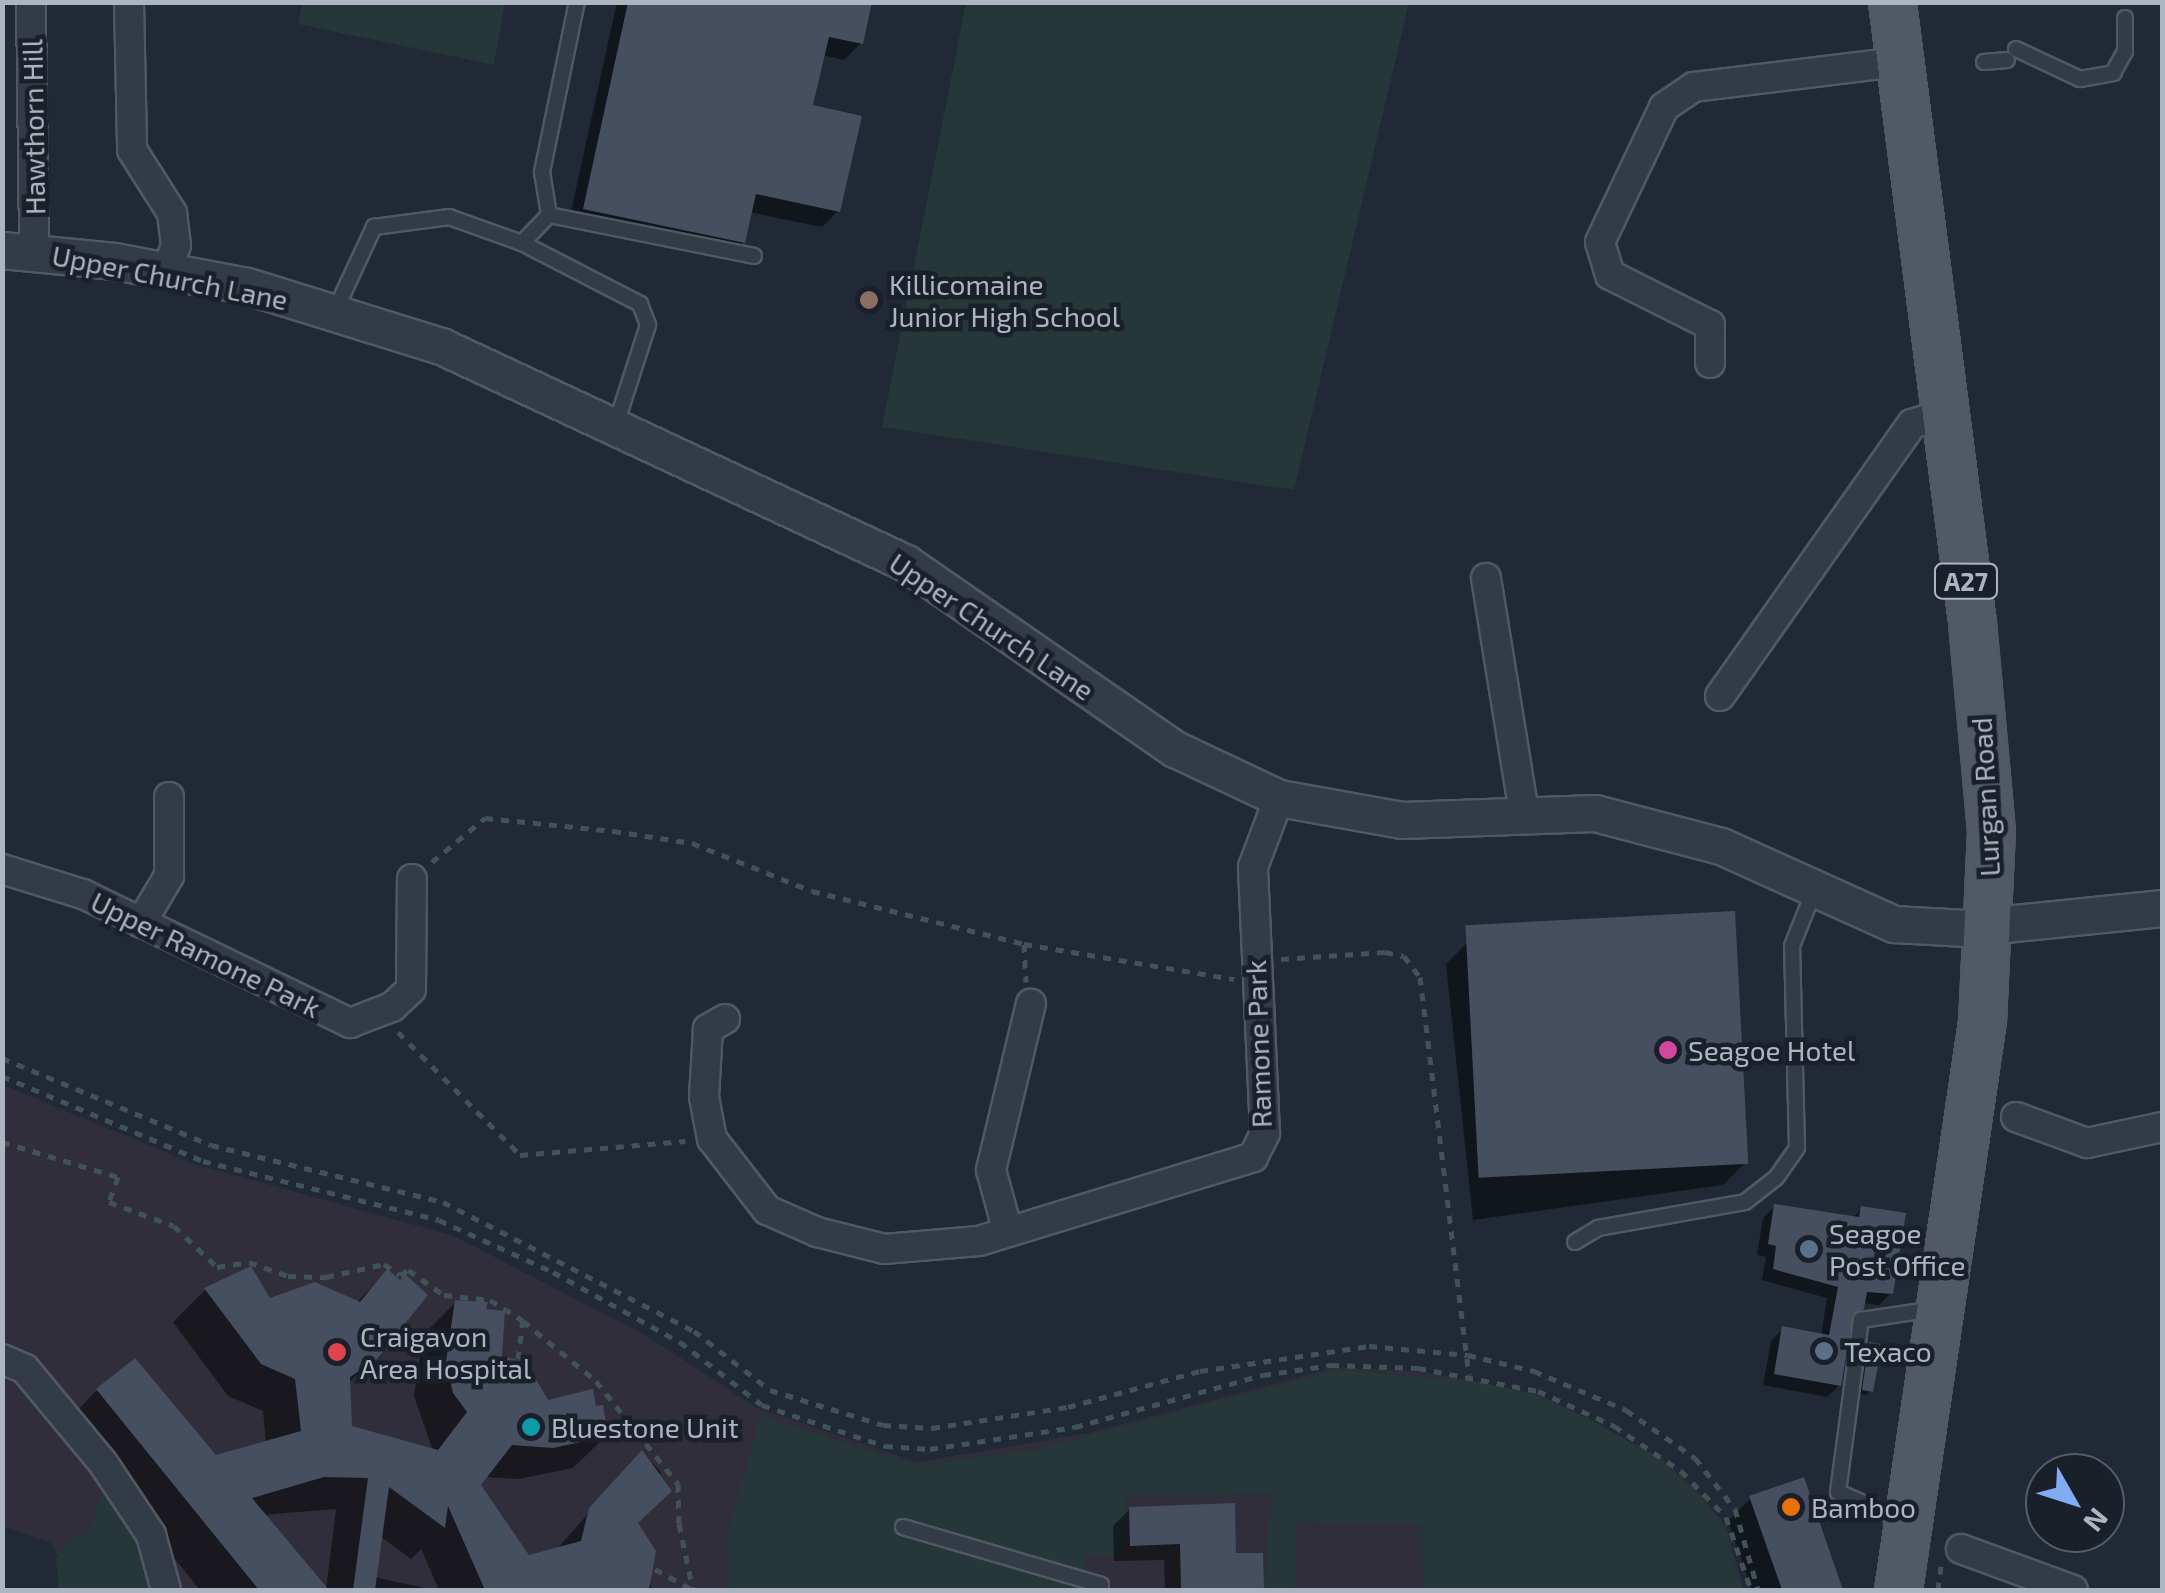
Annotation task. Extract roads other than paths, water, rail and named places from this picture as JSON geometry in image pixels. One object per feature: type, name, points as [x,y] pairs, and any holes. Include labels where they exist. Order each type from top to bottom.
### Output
[{"type":"main road","name":"Lurgan Road","points":[[1892,2],[1987,758],[1990,926],[1978,1060],[1898,1590]]},
{"type":"street","name":"Hawthorn Hill","points":[[18,251],[31,2]]},
{"type":"street","points":[[129,2],[139,44],[132,150],[172,213],[176,245],[168,271]]},
{"type":"street","points":[[1710,363],[1710,325],[1610,275],[1600,242],[1664,107],[1694,87],[1899,62]]},
{"type":"street","name":"Upper Church Lane","points":[[18,251],[168,271],[334,312],[442,346],[616,424],[906,563],[1175,749],[1278,798],[1402,820],[1524,812],[1595,813],[1658,826],[1721,846],[1894,924],[1990,926],[2162,908]]},
{"type":"street","points":[[1720,696],[1912,424],[1946,414]]},
{"type":"street","points":[[1486,578],[1524,812]]},
{"type":"street","points":[[141,923],[168,876],[168,797]]},
{"type":"street","name":"Ramone Park","points":[[725,1019],[708,1030],[704,1097],[712,1139],[767,1210],[817,1232],[884,1249],[979,1242],[1253,1157],[1265,1133],[1254,867],[1278,798]]},
{"type":"street","name":"Upper Ramone Park","points":[[2,869],[83,894],[350,1023],[378,1012],[411,988],[412,879]]},
{"type":"street","points":[[1008,1232],[992,1170],[1031,1004]]},
{"type":"street","points":[[2016,1117],[2087,1143],[2162,1127]]},
{"type":"street","points":[[2,1359],[24,1370],[103,1464],[152,1534],[166,1590]]},
{"type":"street","points":[[1961,1549],[2073,1590]]},
{"type":"lane","points":[[548,215],[542,172],[577,2]]},
{"type":"lane","points":[[1984,62],[2011,54],[2080,79],[2113,73],[2124,51],[2125,18]]},
{"type":"lane","points":[[522,243],[548,215]]},
{"type":"lane","points":[[548,215],[754,256]]},
{"type":"lane","points":[[334,312],[374,227],[449,216],[522,243],[640,304],[648,324],[616,424]]},
{"type":"lane","points":[[1574,1242],[1598,1228],[1745,1202],[1776,1178],[1797,1148],[1792,946],[1814,890]]},
{"type":"lane","points":[[1907,1522],[1838,1492],[1861,1320],[1940,1308]]},
{"type":"lane","points":[[902,1527],[1102,1585],[1102,1590]]},
{"type":"place","name":"Killicomaine Junior High School","points":[[869,300]]},
{"type":"place","name":"Seagoe Hotel","points":[[1668,1050]]},
{"type":"place","name":"Seagoe Post Office","points":[[1809,1249]]},
{"type":"place","name":"Texaco","points":[[1824,1351]]},
{"type":"place","name":"Craigavon Area Hospital","points":[[337,1352]]},
{"type":"place","name":"Bluestone Unit","points":[[531,1427]]},
{"type":"place","name":"Bamboo","points":[[1791,1507]]}]
